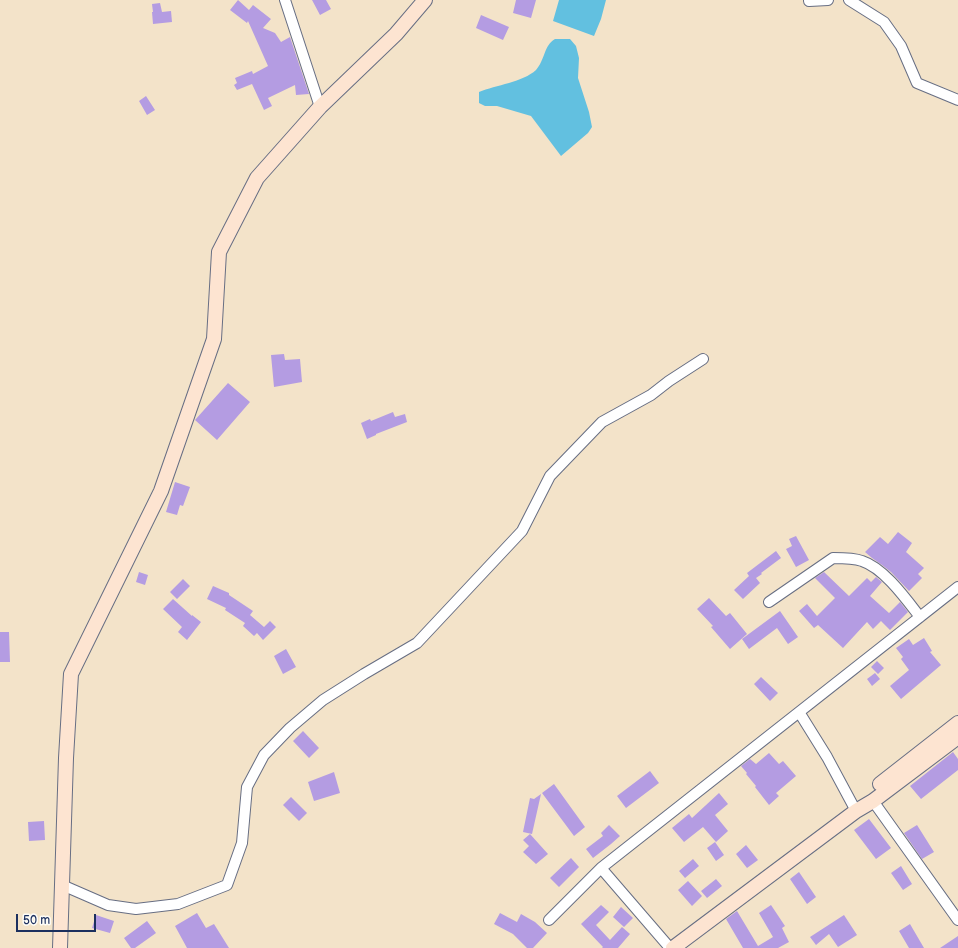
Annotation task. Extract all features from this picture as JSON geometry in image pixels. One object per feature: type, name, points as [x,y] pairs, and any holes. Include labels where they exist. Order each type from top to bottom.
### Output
[{"type":"main road","points":[[60,948],[66,758],[71,674],[161,491],[214,339],[219,252],[257,178],[320,107],[396,34],[425,0]]},
{"type":"main road","points":[[856,811],[875,788],[958,723]]},
{"type":"main road","points":[[672,948],[958,737]]},
{"type":"street","points":[[285,0],[320,107]]},
{"type":"street","points":[[809,1],[828,0]]},
{"type":"street","points":[[849,0],[884,22],[901,46],[917,83],[958,100]]},
{"type":"street","points":[[62,885],[108,905],[136,909],[178,904],[227,885],[242,843],[247,787],[264,755],[290,728],[323,700],[417,643],[522,531],[550,476],[602,422],[651,395],[669,381],[703,359]]},
{"type":"street","points":[[769,602],[833,558],[842,558],[862,561],[876,569],[892,583],[920,617]]},
{"type":"street","points":[[549,920],[601,868],[958,587]]},
{"type":"street","points":[[799,712],[827,757],[856,811]]},
{"type":"street","points":[[873,801],[958,920]]},
{"type":"street","points":[[601,868],[672,948]]},
{"type":"water","points":[[559,0],[606,0],[601,19],[594,36],[553,21]]},
{"type":"water","points":[[555,39],[570,39],[576,46],[579,58],[578,78],[589,112],[592,127],[588,133],[561,156],[531,116],[497,106],[485,106],[479,103],[479,92],[524,78],[536,70],[549,45]]},
{"type":"building","points":[[238,0],[249,10],[253,5],[271,19],[263,28],[275,33],[281,42],[290,37],[309,94],[296,95],[295,85],[268,98],[272,106],[264,110],[252,84],[237,90],[234,85],[237,83],[235,78],[252,71],[253,74],[268,66],[248,21],[247,23],[230,10]]},
{"type":"building","points":[[312,0],[326,0],[331,9],[320,15]]},
{"type":"building","points":[[516,0],[536,0],[531,18],[513,13]]},
{"type":"building","points":[[160,3],[162,12],[171,11],[172,22],[153,24],[152,4]]},
{"type":"building","points":[[481,15],[509,27],[503,40],[476,28]]},
{"type":"building","points":[[146,96],[155,110],[147,115],[139,101]]},
{"type":"building","points":[[284,354],[285,360],[300,359],[302,382],[274,387],[271,355]]},
{"type":"building","points":[[228,383],[250,402],[217,440],[195,420]]},
{"type":"building","points":[[393,412],[395,417],[405,414],[407,422],[367,439],[361,423],[370,419],[371,421]]},
{"type":"building","points":[[175,482],[190,487],[183,506],[180,505],[177,515],[166,512]]},
{"type":"building","points":[[898,532],[912,543],[906,552],[924,568],[918,574],[922,578],[909,591],[891,572],[865,552],[880,537],[888,544]]},
{"type":"building","points":[[796,536],[809,560],[796,567],[786,549],[792,546],[789,539]]},
{"type":"building","points":[[776,551],[781,558],[756,578],[760,583],[743,599],[734,590],[749,576],[747,573]]},
{"type":"building","points":[[139,572],[148,575],[145,585],[136,582]]},
{"type":"building","points":[[824,572],[849,596],[867,578],[871,582],[876,577],[882,582],[870,596],[889,613],[900,602],[908,612],[890,630],[881,621],[873,629],[867,622],[843,648],[818,625],[814,628],[799,611],[807,604],[817,616],[835,598],[815,578]]},
{"type":"building","points":[[183,579],[190,586],[177,599],[170,592]]},
{"type":"building","points":[[213,586],[229,593],[229,595],[253,611],[250,615],[264,627],[270,621],[276,627],[263,640],[257,633],[254,636],[243,626],[245,623],[225,610],[226,608],[207,599]]},
{"type":"building","points":[[709,598],[726,616],[730,613],[747,634],[730,649],[711,627],[713,626],[697,609]]},
{"type":"building","points":[[173,599],[201,622],[187,640],[178,632],[182,627],[163,609]]},
{"type":"building","points":[[780,611],[798,637],[788,644],[777,628],[749,649],[742,639]]},
{"type":"building","points":[[0,632],[9,632],[10,662],[0,662]]},
{"type":"building","points":[[924,638],[932,651],[930,652],[941,665],[901,699],[890,686],[909,670],[901,659],[903,657],[896,648],[909,639],[913,645]]},
{"type":"building","points":[[286,649],[296,667],[283,674],[274,656]]},
{"type":"building","points":[[877,661],[884,668],[878,674],[871,667]]},
{"type":"building","points":[[875,673],[880,679],[872,686],[867,679]]},
{"type":"building","points":[[761,677],[778,693],[770,701],[754,684]]},
{"type":"building","points":[[303,731],[319,748],[309,758],[293,741]]},
{"type":"building","points":[[953,752],[958,759],[958,770],[921,799],[910,786]]},
{"type":"building","points":[[769,753],[779,764],[783,761],[796,776],[776,793],[779,796],[769,805],[741,766],[750,759],[756,764]]},
{"type":"building","points":[[650,771],[659,783],[626,808],[617,796]]},
{"type":"building","points":[[334,772],[340,793],[314,801],[308,782]]},
{"type":"building","points":[[554,784],[585,827],[574,836],[542,793]]},
{"type":"building","points":[[719,793],[728,804],[715,815],[728,831],[716,842],[703,827],[684,842],[672,828],[689,814],[692,818]]},
{"type":"building","points":[[541,794],[532,834],[523,832],[530,798],[534,799]]},
{"type":"building","points":[[291,797],[307,813],[299,821],[283,805]]},
{"type":"building","points":[[869,819],[891,848],[876,859],[854,830]]},
{"type":"building","points":[[44,821],[45,840],[29,841],[28,822]]},
{"type":"building","points":[[609,825],[620,836],[593,858],[586,849],[603,836],[601,833]]},
{"type":"building","points":[[917,825],[934,852],[922,859],[904,833]]},
{"type":"building","points":[[530,834],[548,854],[536,864],[523,852],[529,846],[523,840]]},
{"type":"building","points":[[715,842],[724,855],[716,861],[707,848]]},
{"type":"building","points":[[746,845],[758,860],[747,868],[736,854]]},
{"type":"building","points":[[571,858],[579,867],[559,887],[550,878]]},
{"type":"building","points":[[693,859],[699,866],[685,878],[679,871]]},
{"type":"building","points":[[901,866],[912,884],[903,890],[891,873]]},
{"type":"building","points":[[799,872],[816,897],[807,904],[790,879]]},
{"type":"building","points":[[716,879],[722,886],[707,898],[701,891]]},
{"type":"building","points":[[688,881],[702,896],[692,906],[678,890]]},
{"type":"building","points":[[601,905],[609,912],[596,925],[610,940],[622,927],[630,934],[618,948],[602,948],[603,947],[581,924]]},
{"type":"building","points":[[771,905],[785,926],[782,928],[789,942],[778,948],[743,948],[726,919],[737,911],[758,946],[773,937],[759,913]]},
{"type":"building","points":[[621,907],[633,918],[624,927],[613,917]]},
{"type":"building","points":[[197,913],[206,928],[214,924],[229,948],[187,948],[175,926]]},
{"type":"building","points":[[500,913],[517,922],[521,914],[535,922],[547,933],[533,948],[527,948],[513,934],[494,924]]},
{"type":"building","points":[[96,915],[114,921],[110,933],[92,928]]},
{"type":"building","points":[[844,915],[857,935],[838,947],[829,934],[816,945],[810,937]]},
{"type":"building","points":[[147,921],[156,933],[135,948],[131,948],[124,938]]},
{"type":"building","points":[[910,924],[924,948],[909,948],[899,931]]},
{"type":"building","points":[[958,936],[958,948],[940,948]]}]
